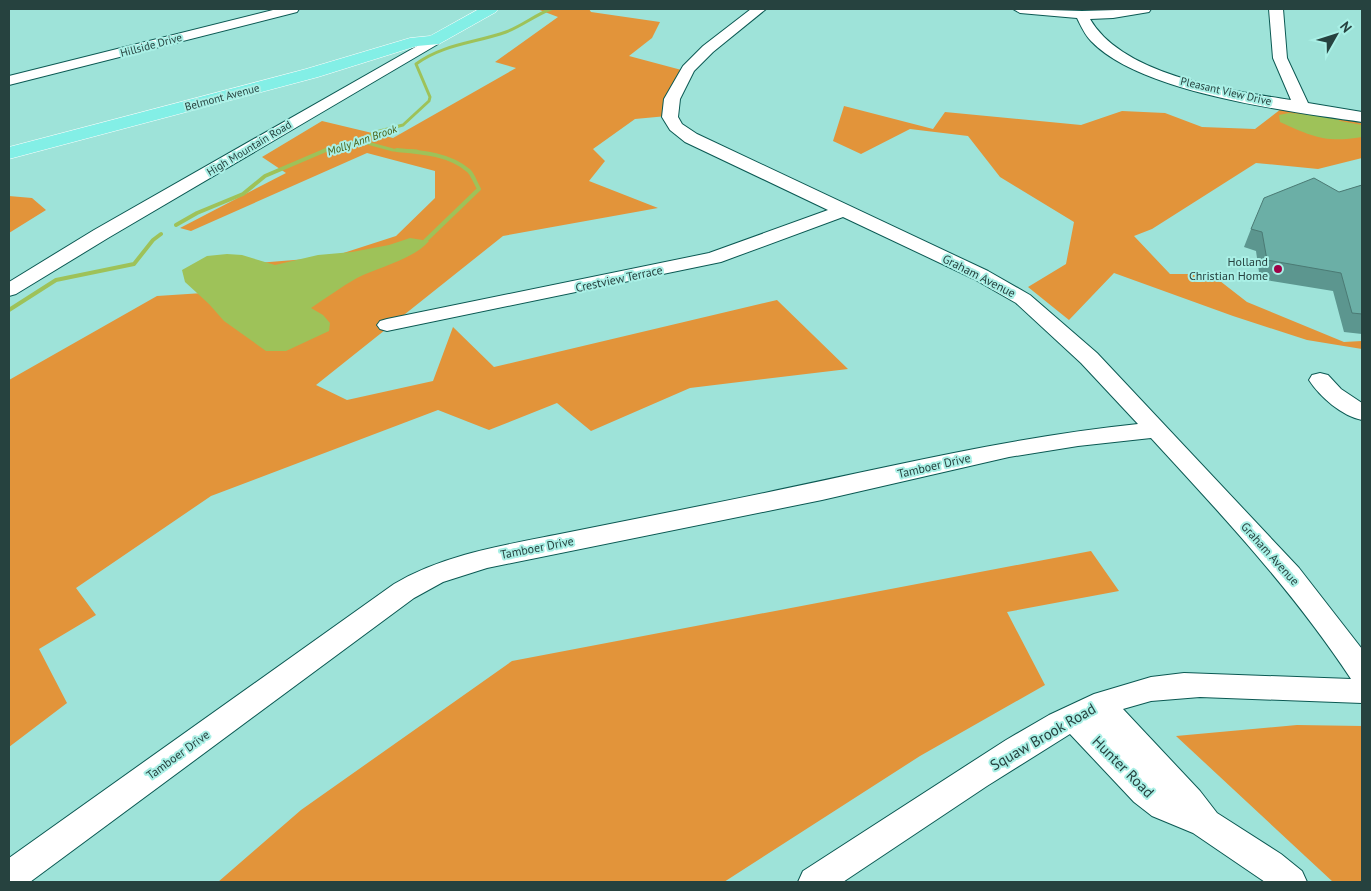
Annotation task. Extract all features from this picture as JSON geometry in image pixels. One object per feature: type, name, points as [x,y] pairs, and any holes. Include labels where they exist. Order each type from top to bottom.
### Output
[{"type":"main road","name":"High Mountain Road","points":[[433,41],[490,9]]},
{"type":"main road","name":"Belmont Avenue","points":[[9,152],[312,73],[416,41],[433,41]]},
{"type":"street","name":"Hillside Drive","points":[[9,81],[292,9]]},
{"type":"street","name":"Graham Avenue","points":[[758,9],[708,48],[688,69],[672,99],[670,117],[676,127],[691,138],[981,275],[1017,295],[1089,358],[1290,574],[1330,625],[1362,672]]},
{"type":"street","points":[[1020,9],[1082,16],[1126,13],[1144,9]]},
{"type":"street","points":[[1276,9],[1280,58],[1302,107]]},
{"type":"street","name":"Pleasant View Drive","points":[[1082,16],[1099,41],[1120,56],[1144,68],[1212,90],[1362,117]]},
{"type":"street","name":"High Mountain Road","points":[[9,290],[101,234],[433,41]]},
{"type":"street","name":"Crestview Terrace","points":[[387,325],[714,258],[845,210]]},
{"type":"street","points":[[1320,380],[1333,394],[1362,413]]},
{"type":"street","name":"Tamboer Drive","points":[[9,878],[404,591],[421,580],[440,572],[487,558],[822,491],[1009,449],[1078,438],[1155,430]]},
{"type":"street","name":"Squaw Brook Road","points":[[815,882],[1009,755],[1087,711],[1131,694],[1177,686],[1214,684],[1362,691]]},
{"type":"street","name":"Hunter Road","points":[[1087,711],[1145,792],[1163,806],[1205,823],[1269,865],[1290,882]]},
{"type":"shaded area","points":[[537,9],[589,9],[591,12],[660,22],[652,38],[629,56],[689,72],[667,116],[635,119],[593,149],[605,161],[589,181],[658,208],[503,236],[316,385],[347,400],[433,381],[453,327],[494,367],[777,300],[848,369],[690,388],[591,431],[557,403],[489,430],[438,410],[211,496],[76,588],[96,615],[39,649],[67,703],[9,747],[9,380],[157,296],[203,293],[218,266],[331,257],[396,236],[435,198],[435,171],[367,153],[191,231],[180,228],[286,173],[262,157],[322,121],[393,138],[516,68],[495,62],[558,17]]},
{"type":"shaded area","points":[[844,106],[933,129],[945,112],[1081,125],[1122,111],[1165,113],[1202,127],[1255,129],[1281,109],[1362,123],[1362,158],[1318,169],[1256,163],[1152,229],[1134,236],[1170,274],[1211,274],[1247,302],[1344,342],[1362,341],[1362,349],[1307,340],[1233,316],[1114,273],[1069,320],[1028,287],[1066,264],[1074,222],[1000,177],[968,136],[910,129],[861,154],[833,141]]},
{"type":"shaded area","points":[[1289,113],[1336,117],[1340,121],[1362,125],[1362,137],[1329,139],[1311,135],[1280,122],[1279,115]]},
{"type":"shaded area","points":[[9,196],[32,198],[46,210],[9,233]]},
{"type":"shaded area","points":[[410,238],[429,241],[415,253],[357,278],[311,308],[323,315],[330,323],[329,331],[286,351],[266,351],[224,321],[185,282],[182,270],[207,256],[242,255],[275,265],[318,255],[352,252],[389,245]]},
{"type":"shaded area","points":[[1091,551],[1119,591],[1007,612],[1045,685],[920,756],[724,882],[218,882],[301,810],[512,661]]},
{"type":"shaded area","points":[[1297,725],[1362,726],[1362,882],[1333,882],[1176,736]]},
{"type":"building","name":"Holland Christian Home","points":[[1314,178],[1339,192],[1362,185],[1362,314],[1352,313],[1341,273],[1267,260],[1262,232],[1251,229],[1264,198]]},
{"type":"waterway","name":"Molly Ann Brook","points":[[325,150],[359,141],[376,132],[403,125],[429,101],[430,97],[416,64],[426,57],[448,48],[506,32],[551,9]]},
{"type":"waterway","points":[[360,141],[400,150]]},
{"type":"waterway","name":"Molly Ann Brook","points":[[176,225],[197,213],[243,194],[265,176],[325,150]]},
{"type":"waterway","points":[[400,150],[417,151]]},
{"type":"waterway","points":[[400,150],[435,155],[453,161],[469,171],[479,189],[425,241]]},
{"type":"waterway","name":"Molly Ann Brook","points":[[9,310],[56,280],[134,264],[153,240],[161,234]]},
{"type":"place","name":"Holland Christian Home","points":[[1278,269]]}]
